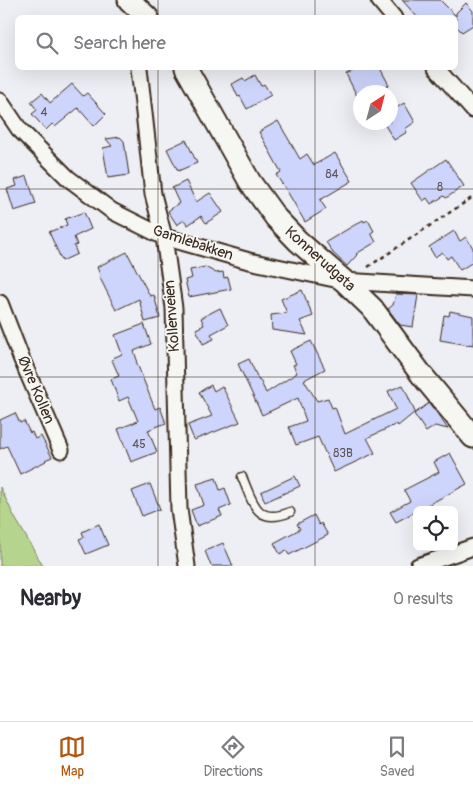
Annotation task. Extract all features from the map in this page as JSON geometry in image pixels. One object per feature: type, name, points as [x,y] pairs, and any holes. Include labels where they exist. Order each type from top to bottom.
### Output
[{"type":"main road","points":[[131,5],[144,15]]},
{"type":"main road","name":"Konnerudgata","points":[[187,70],[250,182],[276,218],[298,241],[357,278],[372,308],[421,374],[473,437]]},
{"type":"street","points":[[379,0],[392,15]]},
{"type":"street","name":"Kollenveien","points":[[139,70],[153,194],[164,237],[174,308],[179,509],[187,566]]},
{"type":"street","points":[[438,70],[473,110]]},
{"type":"street","name":"Gamlebakken","points":[[0,101],[19,129],[68,178],[112,212],[164,237],[249,261],[357,278],[473,289]]},
{"type":"street","name":"Øvre Kollen","points":[[0,303],[61,450]]},
{"type":"street","points":[[427,564],[473,547]]},
{"type":"lane","points":[[242,477],[254,504],[264,515],[282,515],[290,512]]},
{"type":"path","points":[[357,278],[473,197]]},
{"type":"green space","points":[[0,487],[14,516],[43,566],[0,566]]},
{"type":"building","points":[[402,0],[440,0],[455,15],[415,15]]},
{"type":"building","points":[[466,3],[473,11],[473,25],[462,32],[458,28],[458,15],[456,13]]},
{"type":"building","points":[[355,70],[381,70],[389,85],[353,85],[353,88],[346,74]]},
{"type":"building","points":[[255,75],[261,86],[264,84],[271,95],[247,109],[240,96],[238,97],[232,84],[243,78],[245,81]]},
{"type":"building","points":[[72,84],[83,96],[87,93],[106,114],[94,126],[78,108],[55,127],[52,124],[46,130],[32,114],[37,110],[31,102],[42,93],[50,103]]},
{"type":"building","points":[[404,103],[415,122],[405,129],[407,132],[394,140],[388,130],[398,130],[398,107]]},
{"type":"building","points":[[278,121],[300,159],[307,154],[314,165],[335,153],[352,181],[320,200],[326,209],[305,222],[276,175],[281,172],[259,132]]},
{"type":"building","points":[[120,137],[124,141],[129,175],[108,178],[103,148],[112,146],[106,139]]},
{"type":"building","points":[[186,140],[197,163],[178,171],[167,149]]},
{"type":"building","points":[[446,159],[464,186],[446,198],[444,196],[431,204],[427,198],[423,201],[411,183]]},
{"type":"building","points":[[27,176],[36,204],[14,211],[7,189],[17,186],[15,180]]},
{"type":"building","points":[[186,181],[196,202],[210,193],[223,212],[206,223],[201,216],[188,225],[184,220],[177,225],[168,211],[179,203],[172,188]]},
{"type":"building","points":[[84,212],[91,229],[74,237],[77,245],[74,246],[77,254],[62,261],[49,232],[67,225],[65,219]]},
{"type":"building","points":[[363,220],[364,222],[368,220],[374,231],[371,233],[376,242],[356,254],[347,266],[333,253],[326,242]]},
{"type":"building","points":[[454,231],[460,241],[466,237],[473,248],[473,262],[460,270],[451,256],[447,259],[442,252],[435,257],[429,247]]},
{"type":"building","points":[[127,252],[150,296],[154,295],[160,318],[145,322],[139,299],[116,310],[99,276],[97,267]]},
{"type":"building","points":[[205,267],[216,273],[223,272],[224,278],[228,277],[231,289],[189,297],[185,280],[192,278],[190,270]]},
{"type":"building","points":[[302,290],[313,316],[300,321],[307,335],[272,330],[271,315],[287,313],[281,299]]},
{"type":"building","points":[[396,294],[418,295],[413,327],[400,325],[388,309],[393,305]]},
{"type":"building","points":[[220,308],[228,325],[211,334],[214,339],[203,344],[196,329],[204,325],[201,318]]},
{"type":"building","points":[[450,311],[473,316],[473,345],[440,340],[444,315],[449,316]]},
{"type":"building","points":[[144,324],[151,344],[134,351],[136,361],[155,409],[160,407],[166,423],[148,430],[157,452],[131,462],[118,429],[138,421],[128,397],[119,401],[111,379],[119,376],[112,360],[122,354],[115,335]]},
{"type":"building","points":[[311,341],[325,369],[304,380],[317,401],[328,398],[332,408],[335,407],[345,434],[396,409],[388,391],[403,385],[415,412],[398,426],[397,424],[367,438],[375,453],[334,472],[318,437],[296,445],[289,427],[306,421],[298,398],[262,415],[238,364],[249,359],[266,393],[297,373],[293,365],[296,364],[290,351]]},
{"type":"building","points":[[211,385],[214,391],[222,386],[240,422],[194,440],[188,425],[212,416],[199,392]]},
{"type":"building","points":[[429,403],[448,429],[435,426],[426,432],[414,414]]},
{"type":"building","points":[[15,413],[20,423],[24,421],[35,439],[41,436],[52,457],[20,474],[7,446],[0,449],[0,420]]},
{"type":"building","points":[[450,453],[467,484],[426,506],[413,506],[413,513],[396,522],[390,512],[410,501],[404,490],[439,472],[434,462]]},
{"type":"building","points":[[295,476],[300,486],[265,502],[261,492]]},
{"type":"building","points":[[216,478],[220,490],[225,488],[231,505],[219,510],[222,516],[197,526],[191,510],[204,505],[197,484]]},
{"type":"building","points":[[150,484],[160,509],[142,516],[132,491]]},
{"type":"building","points":[[314,515],[319,525],[321,523],[328,535],[289,555],[286,550],[280,554],[274,543],[300,529],[297,524]]},
{"type":"building","points":[[99,524],[108,545],[86,554],[79,539],[84,537],[82,532]]},
{"type":"building","points":[[223,543],[233,566],[211,566],[205,551]]}]
